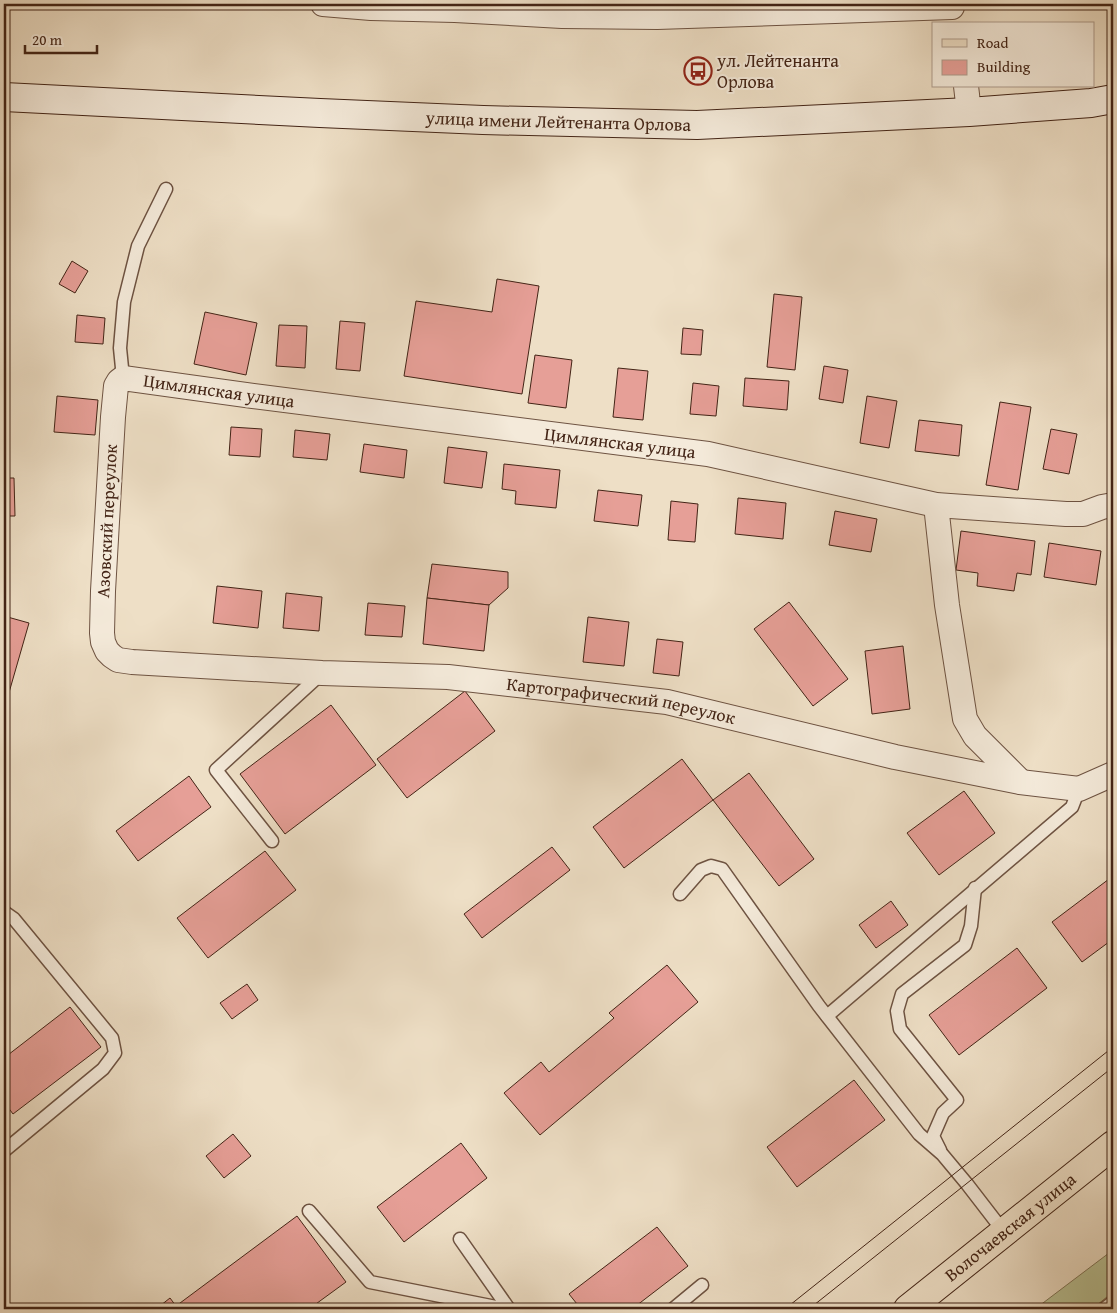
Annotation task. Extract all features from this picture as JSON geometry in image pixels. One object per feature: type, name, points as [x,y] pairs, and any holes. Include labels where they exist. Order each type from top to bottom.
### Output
[{"type":"main road","name":"улица имени Лейтенанта Орлова","points":[[4,97],[320,114],[698,125],[967,99],[1091,103],[1113,99]]},
{"type":"main road","name":"Волочаевская улица","points":[[908,1309],[1113,1145]]},
{"type":"street","points":[[323,4],[562,16],[655,10],[953,12]]},
{"type":"street","name":"Цимлянская улица","points":[[123,378],[708,454],[936,505],[1066,514],[1083,514],[1102,507],[1113,506]]},
{"type":"street","name":"Азовский переулок","points":[[118,660],[107,651],[103,642],[103,591],[113,417],[116,386],[123,378]]},
{"type":"street","points":[[936,505],[947,604],[965,719],[975,736],[1021,782]]},
{"type":"street","name":"Картографический переулок","points":[[118,660],[322,673],[448,677],[667,702],[895,757],[1021,782],[1079,789]]},
{"type":"street","points":[[1079,789],[1113,774]]},
{"type":"lane","points":[[123,378],[120,348],[124,302],[138,246],[166,188]]},
{"type":"lane","points":[[272,841],[216,770],[322,673]]},
{"type":"lane","points":[[827,1016],[1072,807],[1079,789]]},
{"type":"lane","points":[[680,894],[701,870],[711,866],[722,869],[827,1016],[919,1134],[942,1154],[1004,1232]]},
{"type":"lane","points":[[942,1154],[933,1136],[943,1113],[957,1100],[900,1029],[897,1012],[902,994],[965,945],[970,926],[975,888]]},
{"type":"lane","points":[[4,912],[14,920],[112,1038],[115,1053],[103,1069],[4,1151]]},
{"type":"lane","points":[[309,1211],[370,1282],[508,1309]]},
{"type":"lane","points":[[460,1239],[508,1309]]},
{"type":"lane","points":[[673,1309],[702,1285]]},
{"type":"lane","points":[[1104,1309],[1113,1302]]},
{"type":"green space","points":[[1113,1250],[1113,1292],[1092,1309],[1035,1309]]},
{"type":"building","points":[[72,261],[88,271],[75,293],[59,284]]},
{"type":"building","points":[[497,279],[539,286],[522,394],[404,376],[416,301],[492,312]]},
{"type":"building","points":[[774,294],[802,297],[795,370],[767,367]]},
{"type":"building","points":[[205,312],[257,323],[246,375],[194,364]]},
{"type":"building","points":[[77,315],[105,318],[103,344],[75,342]]},
{"type":"building","points":[[340,321],[365,323],[360,371],[336,369]]},
{"type":"building","points":[[279,325],[307,326],[305,368],[276,366]]},
{"type":"building","points":[[683,328],[703,330],[701,355],[681,354]]},
{"type":"building","points":[[535,355],[572,360],[566,408],[528,403]]},
{"type":"building","points":[[824,366],[848,370],[843,403],[819,399]]},
{"type":"building","points":[[618,368],[648,371],[643,420],[613,417]]},
{"type":"building","points":[[745,378],[789,381],[787,410],[743,406]]},
{"type":"building","points":[[693,383],[719,386],[716,416],[690,414]]},
{"type":"building","points":[[57,396],[98,400],[95,435],[54,432]]},
{"type":"building","points":[[867,396],[897,401],[889,448],[860,443]]},
{"type":"building","points":[[1000,402],[1031,407],[1018,490],[986,485]]},
{"type":"building","points":[[919,420],[962,425],[959,456],[915,451]]},
{"type":"building","points":[[231,427],[262,429],[260,457],[229,455]]},
{"type":"building","points":[[1051,429],[1077,434],[1069,474],[1043,469]]},
{"type":"building","points":[[295,430],[330,434],[327,460],[293,457]]},
{"type":"building","points":[[364,444],[407,450],[404,478],[360,472]]},
{"type":"building","points":[[448,447],[487,452],[482,488],[444,483]]},
{"type":"building","points":[[504,464],[560,470],[556,508],[515,504],[516,491],[502,489]]},
{"type":"building","points":[[4,478],[14,478],[15,516],[4,516]]},
{"type":"building","points":[[598,490],[642,495],[638,526],[594,521]]},
{"type":"building","points":[[738,498],[786,503],[783,539],[735,534]]},
{"type":"building","points":[[671,501],[698,504],[695,542],[668,540]]},
{"type":"building","points":[[835,511],[877,519],[871,552],[829,545]]},
{"type":"building","points":[[961,531],[1035,541],[1031,575],[1017,573],[1014,591],[977,586],[978,573],[956,570]]},
{"type":"building","points":[[1049,543],[1101,551],[1096,585],[1044,577]]},
{"type":"building","points":[[432,564],[508,572],[508,588],[489,605],[427,598]]},
{"type":"building","points":[[217,586],[262,591],[258,628],[213,623]]},
{"type":"building","points":[[286,593],[322,597],[319,631],[283,628]]},
{"type":"building","points":[[427,598],[489,605],[484,651],[423,644]]},
{"type":"building","points":[[789,602],[848,679],[813,706],[754,629]]},
{"type":"building","points":[[368,603],[405,606],[402,637],[365,635]]},
{"type":"building","points":[[4,616],[29,623],[4,710]]},
{"type":"building","points":[[588,617],[629,622],[624,666],[583,662]]},
{"type":"building","points":[[657,639],[683,642],[679,676],[653,673]]},
{"type":"building","points":[[903,646],[910,709],[872,714],[865,651]]},
{"type":"building","points":[[465,691],[495,731],[407,798],[377,759]]},
{"type":"building","points":[[331,705],[376,765],[285,834],[240,774]]},
{"type":"building","points":[[682,759],[713,800],[624,868],[593,827]]},
{"type":"building","points":[[749,773],[814,859],[779,886],[713,800]]},
{"type":"building","points":[[189,776],[211,807],[138,861],[116,831]]},
{"type":"building","points":[[964,791],[995,833],[939,875],[907,833]]},
{"type":"building","points":[[552,847],[570,870],[482,938],[464,914]]},
{"type":"building","points":[[265,851],[296,890],[208,958],[177,918]]},
{"type":"building","points":[[1113,876],[1113,939],[1082,962],[1052,922]]},
{"type":"building","points":[[891,901],[908,925],[876,948],[859,925]]},
{"type":"building","points":[[1017,948],[1047,988],[959,1055],[929,1015]]},
{"type":"building","points":[[667,965],[698,1002],[540,1135],[504,1093],[541,1062],[549,1072],[614,1018],[609,1013]]},
{"type":"building","points":[[247,984],[258,1000],[232,1019],[220,1003]]},
{"type":"building","points":[[70,1007],[101,1047],[13,1114],[4,1102],[4,1058]]},
{"type":"building","points":[[854,1080],[885,1120],[797,1187],[767,1147]]},
{"type":"building","points":[[233,1134],[251,1156],[224,1178],[206,1156]]},
{"type":"building","points":[[461,1143],[487,1178],[404,1242],[377,1207]]},
{"type":"building","points":[[297,1216],[346,1282],[309,1309],[156,1309],[170,1298],[176,1306]]},
{"type":"building","points":[[657,1227],[688,1266],[632,1309],[581,1309],[569,1294]]},
{"type":"tram line","points":[[785,1309],[1113,1047]]},
{"type":"tram line","points":[[809,1309],[1113,1067]]},
{"type":"place","name":"ул. Лейтенанта Орлова","points":[[698,71]]}]
